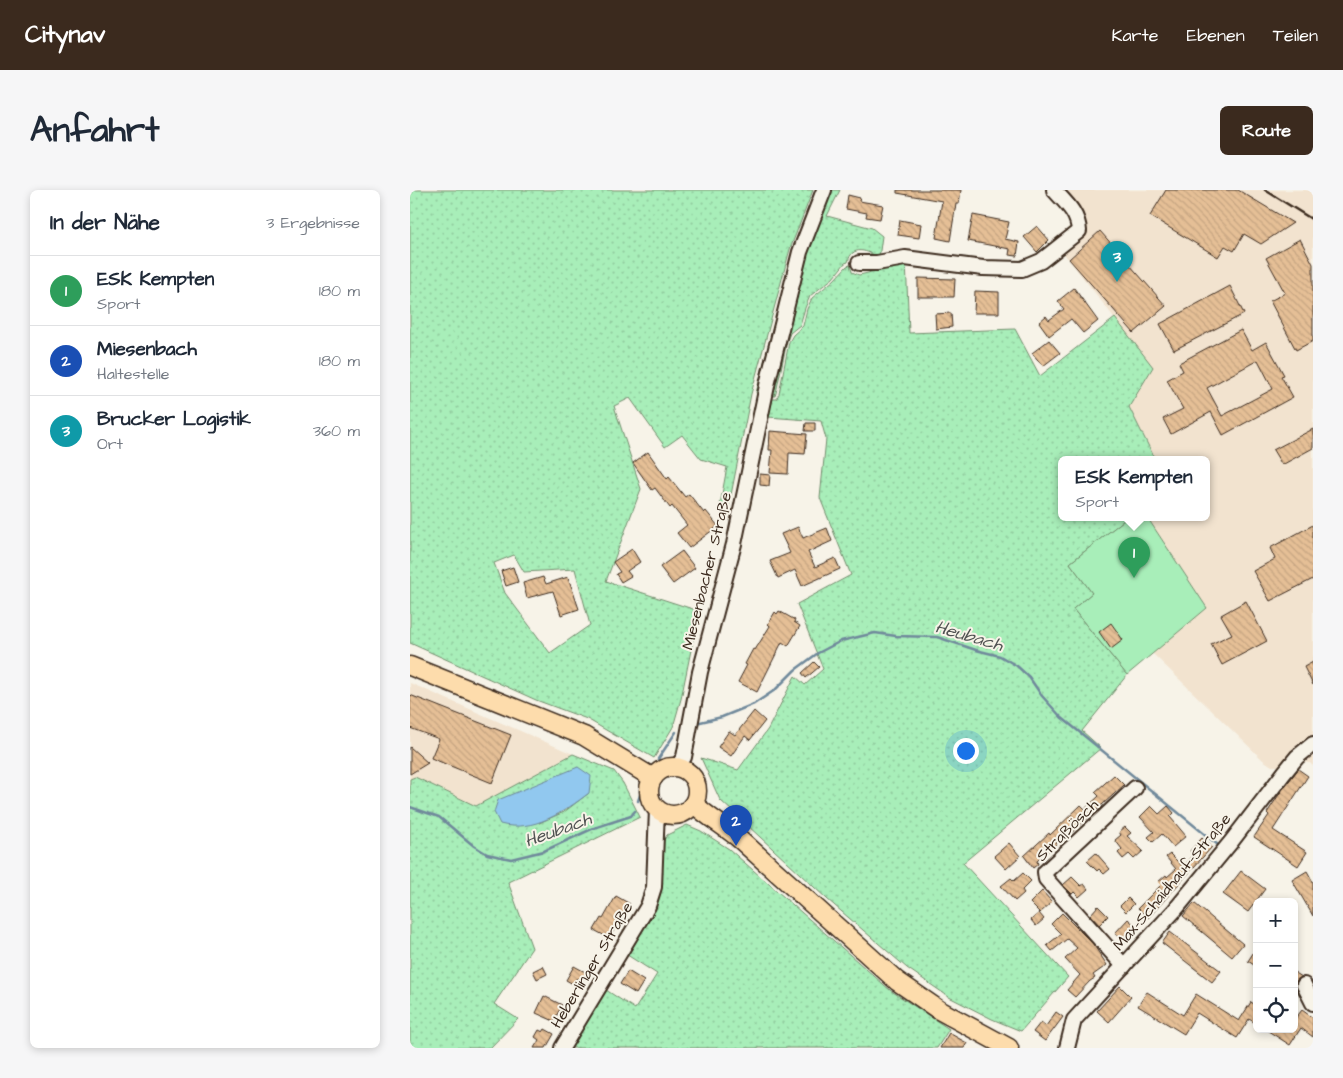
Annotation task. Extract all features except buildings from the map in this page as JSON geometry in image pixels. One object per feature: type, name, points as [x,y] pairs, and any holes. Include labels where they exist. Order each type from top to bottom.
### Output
[{"type":"main road","points":[[410,666],[584,736],[652,778]]},
{"type":"main road","points":[[677,767],[688,771],[696,782],[697,794],[694,804],[682,813],[670,815],[657,809],[651,801],[649,788],[652,778],[663,769],[677,767]]},
{"type":"main road","points":[[694,804],[703,813],[732,832],[898,981],[939,1010],[1009,1048]]},
{"type":"street","name":"Miesenbacher Straße","points":[[677,767],[684,757],[700,672],[734,544],[768,381],[800,252],[824,190]]},
{"type":"street","points":[[858,262],[877,263],[905,258],[983,268],[1022,269],[1041,262],[1080,231],[1079,222],[1072,210],[1054,190]]},
{"type":"street","name":"Max-Schaidhauf-Straße","points":[[1067,1048],[1074,1020],[1175,910],[1284,773],[1310,752]]},
{"type":"street","name":"Straßösch","points":[[1124,966],[1046,879],[1045,872],[1135,788]]},
{"type":"street","name":"Heberlinger Straße","points":[[562,1048],[648,906],[654,888],[657,809]]},
{"type":"street","points":[[1304,985],[1313,1003]]},
{"type":"shaded area","points":[[1059,190],[1313,190],[1313,766],[1310,763],[1298,762],[1284,766],[1272,766],[1263,760],[1152,653],[1207,608],[1150,521],[1210,521],[1210,456],[1154,456],[1129,407],[1153,367],[1062,251],[1084,233]]},
{"type":"shaded area","points":[[410,683],[573,754],[476,806],[415,777],[410,779]]},
{"type":"green space","points":[[410,190],[813,190],[790,249],[751,394],[728,510],[720,505],[727,467],[701,459],[682,435],[665,447],[630,398],[614,406],[641,489],[606,581],[699,611],[681,699],[673,727],[654,758],[587,719],[536,700],[410,643]],"holes":[[[514,555],[524,572],[575,569],[590,625],[550,653],[505,593],[494,563]]]},
{"type":"green space","points":[[816,190],[820,190],[760,394],[756,393],[793,250]]},
{"type":"green space","points":[[830,190],[840,190],[827,216],[872,228],[882,236],[879,258],[865,251],[853,253],[848,262],[845,263],[833,278],[810,296],[800,325],[790,333],[776,393],[775,396],[771,396],[804,253]]},
{"type":"green space","points":[[906,260],[909,333],[1015,329],[1040,376],[1115,318],[1153,367],[1129,407],[1154,456],[1058,456],[1058,521],[1123,521],[1070,563],[1092,593],[1073,609],[1127,675],[1082,731],[1101,748],[963,863],[1068,977],[1021,1031],[992,1019],[949,997],[907,968],[827,899],[720,800],[701,758],[738,770],[768,729],[795,676],[805,685],[823,669],[797,604],[851,575],[820,498],[826,439],[821,421],[768,417],[771,399],[776,399],[779,394],[789,342],[793,335],[803,326],[812,298],[834,280],[847,266],[850,265],[852,272],[859,275],[874,271],[881,265]]},
{"type":"green space","points":[[1123,521],[1150,521],[1207,608],[1127,675],[1073,609],[1092,593],[1070,563]]},
{"type":"green space","points":[[573,754],[614,771],[623,783],[640,817],[508,882],[532,948],[494,1004],[518,1019],[490,1048],[410,1048],[410,779],[415,777],[476,806]],"holes":[[[589,793],[564,812],[539,823]]]},
{"type":"green space","points":[[687,825],[701,831],[729,849],[890,990],[949,1029],[937,1048],[567,1048],[603,988],[635,1009],[657,974],[624,953],[640,927],[661,845],[667,835]]},
{"type":"water","points":[[578,767],[591,776],[589,793],[559,814],[548,819],[524,826],[500,824],[494,812],[498,800]]},
{"type":"waterway","name":"Heubach","points":[[696,723],[722,717],[754,704],[775,690],[795,670],[818,653],[841,641],[875,633],[896,636],[937,637],[1000,656],[1017,666],[1029,677],[1042,696],[1061,717],[1218,845]]},
{"type":"waterway","name":"Heubach","points":[[658,759],[676,732]]},
{"type":"waterway","name":"Heubach","points":[[638,801],[643,786]]},
{"type":"waterway","name":"Heubach","points":[[410,807],[439,817],[474,846],[487,854],[511,859],[544,851],[594,828],[631,816],[635,811]]},
{"type":"railway","points":[[1265,190],[1313,220]]},
{"type":"place","name":"Brucker Logistik","points":[[1117,282]]},
{"type":"place","name":"ESK Kempten","points":[[1134,578]]},
{"type":"place","name":"Miesenbach","points":[[736,846]]}]
